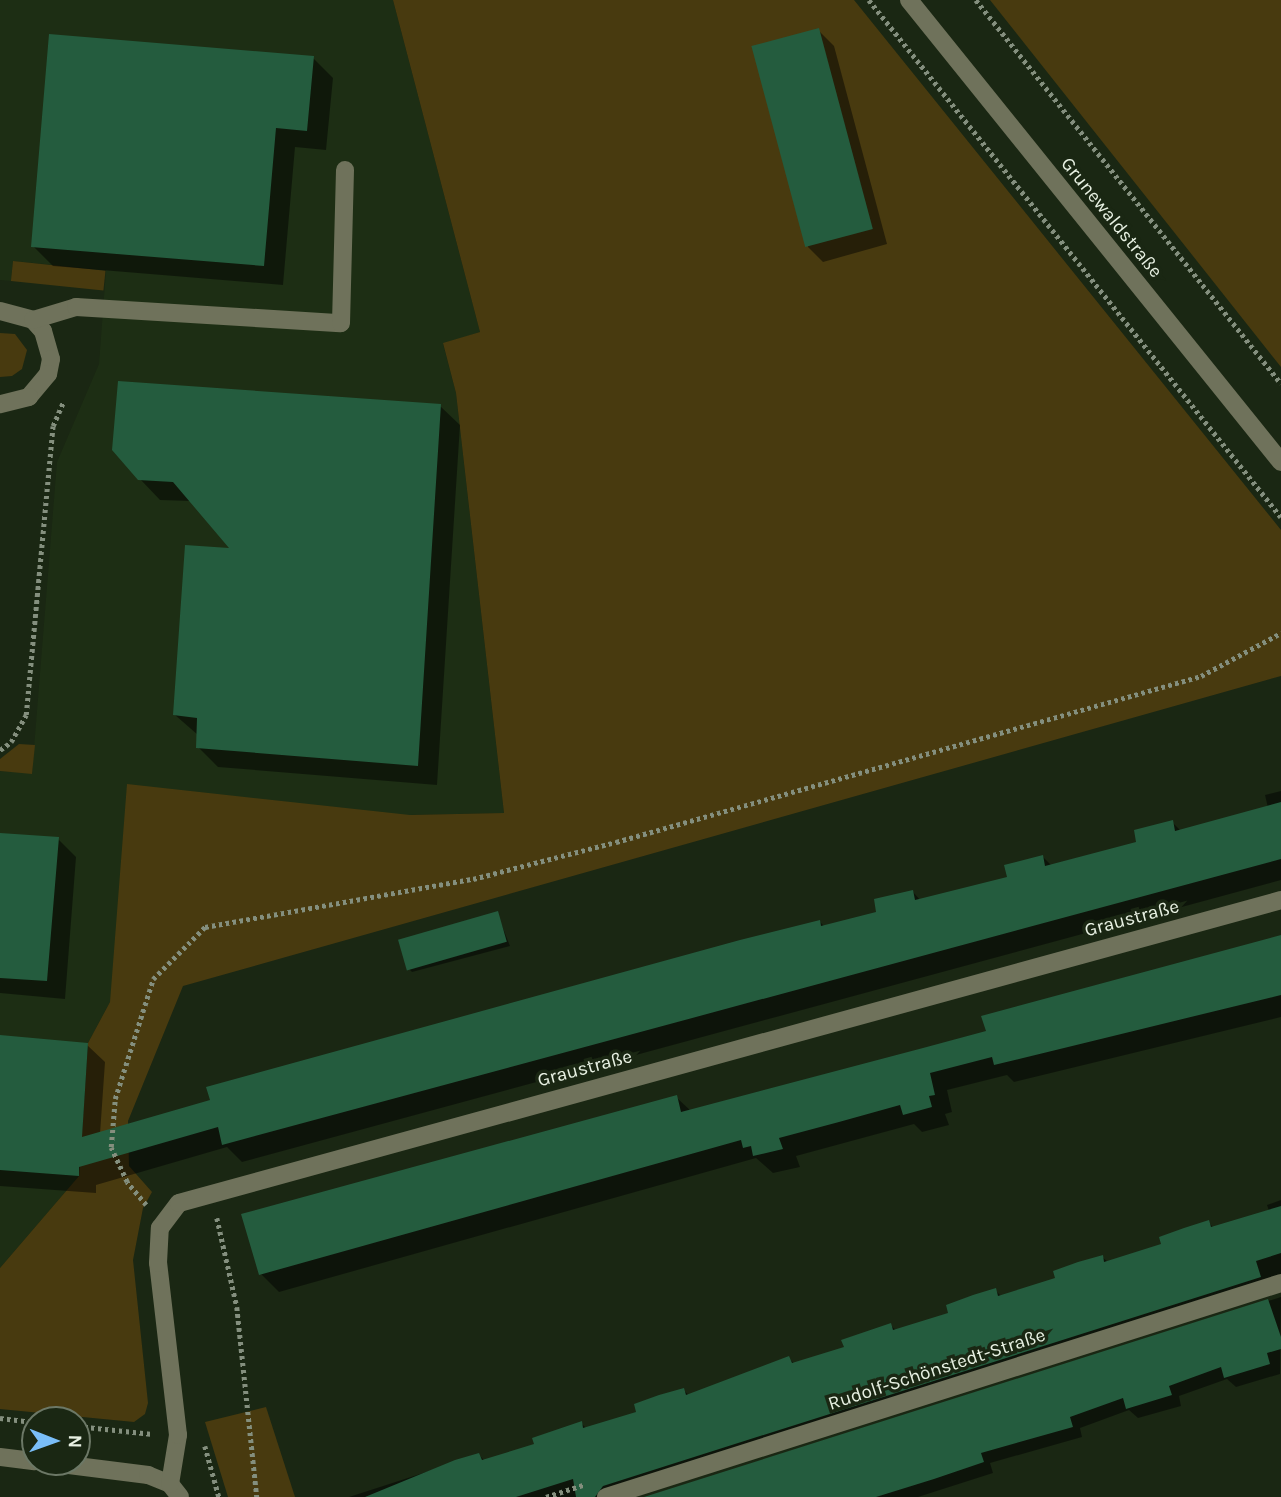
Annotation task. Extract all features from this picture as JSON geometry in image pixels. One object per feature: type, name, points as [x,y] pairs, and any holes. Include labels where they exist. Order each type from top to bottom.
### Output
[{"type":"street","name":"Grunewaldstraße","points":[[909,0],[1281,462]]},
{"type":"street","points":[[0,311],[33,320],[76,307],[341,323],[345,170]]},
{"type":"street","points":[[0,405],[29,397],[48,374],[49,344],[33,320]]},
{"type":"street","name":"Graustraße","points":[[175,1490],[178,1435],[158,1263],[160,1228],[179,1203],[1281,900]]},
{"type":"street","name":"Rudolf-Schönstedt-Straße","points":[[606,1497],[1281,1283]]},
{"type":"street","points":[[0,1457],[21,1459]]},
{"type":"street","points":[[91,1468],[137,1473],[175,1490]]},
{"type":"path","points":[[869,0],[1281,517]]},
{"type":"path","points":[[976,0],[1281,384]]},
{"type":"path","points":[[0,750],[11,742],[26,715],[53,426],[67,392]]},
{"type":"path","points":[[148,1208],[127,1182],[111,1147],[115,1099],[153,979],[205,927],[474,879],[629,839],[1201,676],[1281,633]]},
{"type":"path","points":[[203,1216],[216,1212],[237,1307],[257,1497]]},
{"type":"path","points":[[0,1418],[21,1420]]},
{"type":"path","points":[[91,1427],[202,1439],[219,1497]]},
{"type":"shaded area","points":[[0,0],[393,0],[480,332],[443,344],[456,393],[504,813],[410,815],[110,1002],[88,1043],[79,1176],[0,1268],[0,771],[32,773],[57,462],[99,364],[106,270],[13,261],[11,281],[0,280]]},
{"type":"shaded area","points":[[393,0],[854,0],[1281,530],[1281,676],[183,986],[128,1121],[129,1166],[152,1192],[143,1208],[133,1260],[148,1403],[145,1414],[134,1422],[91,1418],[91,1406],[21,1406],[21,1411],[0,1409],[0,1268],[79,1176],[88,1043],[110,1002],[127,784],[410,815],[504,813],[456,393],[443,343],[480,332]]},
{"type":"shaded area","points":[[990,0],[1281,0],[1281,367]]},
{"type":"shaded area","points":[[13,261],[105,271],[103,291],[11,281]]},
{"type":"shaded area","points":[[0,333],[15,334],[27,350],[22,369],[12,376],[0,377]]},
{"type":"shaded area","points":[[19,744],[35,745],[32,774],[0,771],[0,759]]},
{"type":"shaded area","points":[[266,1407],[295,1497],[228,1497],[205,1422]]},
{"type":"building","points":[[819,28],[873,229],[805,247],[751,46]]},
{"type":"building","points":[[49,34],[314,56],[307,131],[276,128],[264,266],[31,247]]},
{"type":"building","points":[[118,381],[441,404],[418,766],[196,748],[197,718],[173,715],[185,545],[229,548],[173,482],[138,480],[112,450]]},
{"type":"building","points":[[1281,802],[1281,859],[222,1145],[218,1127],[79,1167],[79,1176],[0,1170],[0,1035],[88,1043],[82,1137],[210,1100],[206,1087],[740,940],[820,920],[821,926],[876,912],[874,899],[913,890],[915,900],[1007,877],[1004,865],[1043,855],[1045,866],[1136,842],[1134,830],[1173,820],[1175,831]]},
{"type":"building","points":[[0,833],[59,837],[47,981],[0,978]]},
{"type":"building","points":[[498,911],[507,942],[407,970],[398,940]]},
{"type":"building","points":[[1281,935],[1281,995],[994,1065],[992,1057],[930,1073],[935,1095],[929,1096],[932,1107],[903,1115],[900,1105],[779,1138],[783,1149],[753,1156],[751,1146],[743,1148],[741,1140],[259,1275],[241,1214],[677,1095],[681,1112],[923,1048],[986,1031],[981,1016]]},
{"type":"building","points":[[1281,1206],[1281,1253],[1256,1261],[1261,1277],[603,1486],[595,1497],[576,1497],[573,1479],[516,1497],[365,1497],[455,1460],[479,1453],[482,1460],[534,1444],[532,1438],[582,1421],[583,1428],[636,1412],[634,1404],[659,1395],[684,1388],[686,1395],[789,1356],[792,1363],[844,1347],[841,1340],[891,1323],[893,1330],[948,1313],[946,1305],[973,1295],[996,1288],[998,1296],[1055,1278],[1053,1271],[1078,1262],[1103,1255],[1104,1262],[1161,1244],[1159,1237],[1209,1220],[1211,1227]]},
{"type":"building","points":[[1268,1299],[1281,1337],[1281,1349],[1267,1353],[1270,1364],[1224,1378],[1221,1367],[1169,1386],[1172,1395],[1126,1409],[1123,1398],[1070,1417],[1073,1427],[981,1453],[984,1462],[934,1479],[876,1497],[644,1497]]}]
